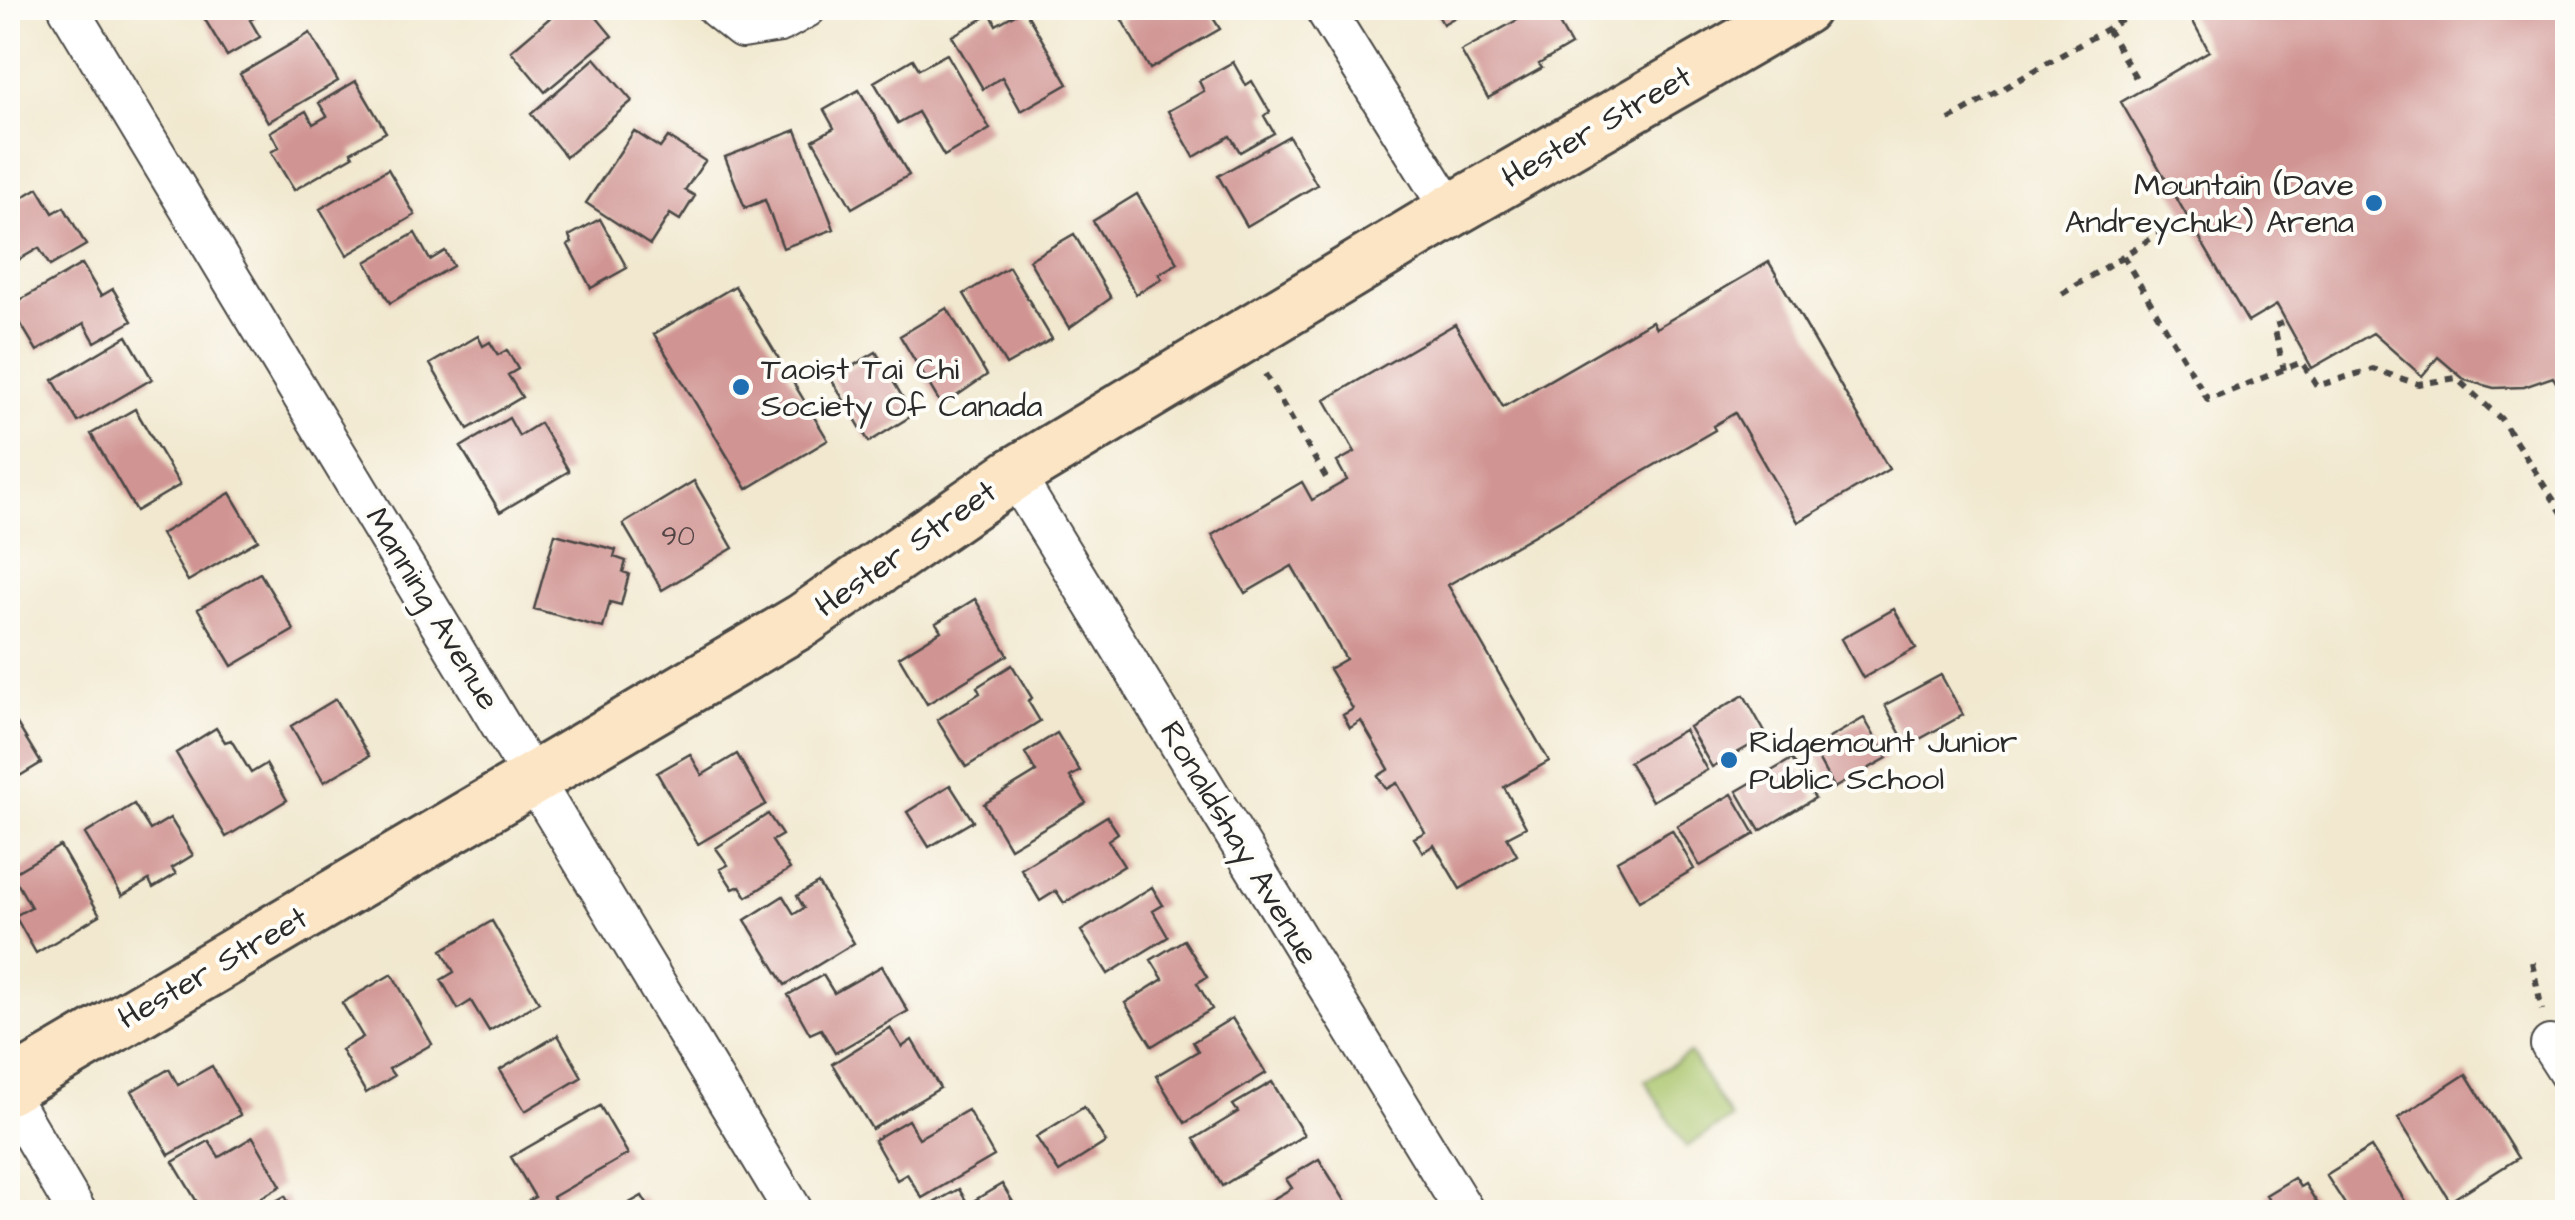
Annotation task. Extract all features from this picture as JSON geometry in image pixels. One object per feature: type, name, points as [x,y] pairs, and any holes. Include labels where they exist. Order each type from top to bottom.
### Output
[{"type":"street","name":"Manning Avenue","points":[[68,8],[794,1212]]},
{"type":"street","points":[[716,8],[742,29],[780,23],[806,8]]},
{"type":"street","points":[[1324,8],[1452,211]]},
{"type":"street","name":"Hester Street","points":[[8,1091],[803,620],[1014,474],[1243,335],[1803,8]]},
{"type":"street","name":"Ronaldshay Avenue","points":[[1014,474],[1466,1212]]},
{"type":"street","points":[[8,1091],[77,1212]]},
{"type":"path","points":[[1949,120],[2143,8]]},
{"type":"path","points":[[2107,29],[2139,84]]},
{"type":"path","points":[[2062,294],[2179,221]]},
{"type":"path","points":[[2122,256],[2208,400],[2302,362],[2317,386],[2373,369],[2418,384],[2456,378],[2501,420],[2568,522]]},
{"type":"path","points":[[2283,322],[2274,326],[2284,370]]},
{"type":"path","points":[[1243,335],[1328,481]]},
{"type":"green space","points":[[1690,1053],[1731,1118],[1686,1147],[1645,1081]]},
{"type":"building","points":[[198,8],[272,8],[250,20],[260,37],[227,56]]},
{"type":"building","points":[[543,8],[599,8],[593,13],[612,36],[545,92],[511,51],[551,17]]},
{"type":"building","points":[[1144,8],[1207,8],[1220,29],[1150,69],[1122,20]]},
{"type":"building","points":[[1434,8],[1471,8],[1443,24]]},
{"type":"building","points":[[1539,8],[1550,8],[1571,45],[1539,64],[1542,68],[1488,98],[1461,51]]},
{"type":"building","name":"Mountain (Dave Andreychuk) Arena","points":[[2205,8],[2568,8],[2568,403],[2553,377],[2524,387],[2494,388],[2465,380],[2438,357],[2422,376],[2373,333],[2312,368],[2277,305],[2248,322],[2121,102],[2209,51],[2190,16]]},
{"type":"building","points":[[1024,9],[1068,84],[1021,111],[1002,77],[983,89],[952,36],[991,14],[996,25]]},
{"type":"building","points":[[310,33],[338,81],[268,122],[240,74]]},
{"type":"building","points":[[947,54],[990,129],[944,156],[918,112],[898,123],[874,82],[913,59],[919,69]]},
{"type":"building","points":[[595,58],[632,101],[566,157],[531,114]]},
{"type":"building","points":[[1233,62],[1246,85],[1252,81],[1270,112],[1264,116],[1274,133],[1240,152],[1230,136],[1194,157],[1168,111],[1204,91],[1199,81]]},
{"type":"building","points":[[356,81],[386,132],[294,190],[271,152],[279,147],[270,132],[306,111],[313,124],[327,116],[319,103]]},
{"type":"building","points":[[859,90],[909,175],[852,208],[813,140],[834,128],[824,110]]},
{"type":"building","points":[[796,130],[834,229],[783,248],[765,200],[745,208],[725,157]]},
{"type":"building","points":[[634,131],[660,148],[668,137],[705,161],[685,190],[695,196],[680,220],[670,214],[650,245],[586,203]]},
{"type":"building","points":[[1289,136],[1317,185],[1247,226],[1218,176]]},
{"type":"building","points":[[388,169],[415,215],[347,255],[320,209]]},
{"type":"building","points":[[38,188],[53,213],[64,207],[86,245],[50,266],[39,248],[8,266],[8,206]]},
{"type":"building","points":[[1137,194],[1178,263],[1159,274],[1162,279],[1136,294],[1093,221]]},
{"type":"building","points":[[600,219],[627,268],[591,288],[568,245],[572,243],[569,236]]},
{"type":"building","points":[[415,233],[430,260],[445,251],[453,266],[390,303],[366,262]]},
{"type":"building","points":[[1074,234],[1111,298],[1069,328],[1029,260]]},
{"type":"building","points":[[1769,262],[1889,469],[1798,522],[1735,413],[1713,426],[1715,430],[1448,585],[1549,761],[1504,787],[1526,827],[1507,837],[1517,855],[1460,889],[1434,845],[1423,852],[1414,838],[1425,832],[1397,783],[1386,789],[1378,776],[1389,769],[1361,721],[1350,728],[1343,715],[1353,709],[1329,669],[1346,659],[1292,566],[1245,593],[1212,535],[1302,482],[1312,500],[1347,480],[1337,462],[1355,452],[1325,400],[1455,324],[1503,407],[1652,321],[1656,328]]},
{"type":"building","points":[[82,264],[101,296],[113,289],[132,321],[95,342],[84,323],[37,351],[10,306]]},
{"type":"building","points":[[1009,267],[1052,339],[1006,365],[964,294]]},
{"type":"building","name":"Taoist Tai Chi Society Of Canada","points":[[735,286],[828,440],[747,489],[654,334]]},
{"type":"building","points":[[947,308],[987,375],[942,406],[900,336]]},
{"type":"building","points":[[127,336],[152,379],[78,422],[53,380]]},
{"type":"building","points":[[478,336],[483,346],[490,342],[498,355],[507,350],[518,369],[508,375],[522,397],[468,429],[430,364]]},
{"type":"building","points":[[876,352],[913,415],[869,442],[831,379]]},
{"type":"building","points":[[135,409],[180,485],[136,511],[91,434]]},
{"type":"building","points":[[509,418],[519,436],[540,423],[569,471],[500,512],[461,447]]},
{"type":"building","points":[[694,481],[733,548],[662,590],[623,524]]},
{"type":"building","points":[[230,493],[258,540],[188,581],[161,534]]},
{"type":"building","points":[[555,534],[616,550],[614,557],[626,561],[623,572],[629,574],[621,605],[610,602],[603,628],[534,609]]},
{"type":"building","points":[[260,573],[294,630],[232,666],[198,609]]},
{"type":"building","points":[[975,599],[1008,655],[927,704],[899,657],[941,631],[936,623]]},
{"type":"building","points":[[1894,609],[1916,648],[1863,678],[1841,639]]},
{"type":"building","points":[[1012,665],[1032,698],[1028,701],[1040,721],[966,767],[937,720],[980,693],[977,687]]},
{"type":"building","points":[[1941,675],[1963,715],[1907,746],[1885,705]]},
{"type":"building","points":[[1744,695],[1767,736],[1712,767],[1689,727]]},
{"type":"building","points":[[336,699],[369,756],[324,782],[291,726]]},
{"type":"building","points":[[13,717],[41,763],[8,783],[8,720]]},
{"type":"building","points":[[1864,718],[1887,758],[1834,788],[1812,748]]},
{"type":"building","points":[[216,728],[225,742],[231,740],[251,773],[266,764],[287,800],[226,837],[176,753]]},
{"type":"building","points":[[1684,730],[1707,770],[1652,801],[1629,762]]},
{"type":"building","points":[[1057,733],[1080,771],[1070,777],[1086,803],[1010,848],[984,804],[1036,772],[1025,753]]},
{"type":"building","points":[[690,754],[702,775],[737,754],[766,804],[698,844],[657,773]]},
{"type":"building","points":[[1792,759],[1815,798],[1760,831],[1737,791]]},
{"type":"building","points":[[950,785],[973,821],[929,847],[907,812]]},
{"type":"building","points":[[1732,794],[1755,834],[1700,866],[1677,826]]},
{"type":"building","points":[[134,804],[150,830],[170,818],[193,855],[172,868],[176,874],[153,888],[149,880],[122,896],[85,834]]},
{"type":"building","points":[[768,814],[782,835],[772,841],[790,869],[747,897],[740,886],[733,889],[720,869],[728,865],[716,848]]},
{"type":"building","points":[[1107,816],[1118,833],[1108,840],[1124,866],[1064,903],[1056,891],[1040,901],[1021,869]]},
{"type":"building","points":[[1672,830],[1694,869],[1639,901],[1617,861]]},
{"type":"building","points":[[60,846],[100,915],[36,953],[15,916],[31,907],[12,874]]},
{"type":"building","points":[[818,883],[854,943],[785,985],[745,920],[783,896],[794,914],[804,908],[797,896]]},
{"type":"building","points":[[1152,887],[1163,905],[1153,911],[1168,937],[1108,974],[1081,931]]},
{"type":"building","points":[[492,921],[539,1002],[489,1031],[471,1001],[458,1009],[441,980],[454,972],[442,950]]},
{"type":"building","points":[[1184,940],[1207,977],[1197,983],[1212,1009],[1152,1046],[1125,1003],[1163,979],[1151,960]]},
{"type":"building","points":[[882,966],[908,1011],[835,1053],[821,1029],[810,1034],[788,995],[823,975],[834,993]]},
{"type":"building","points":[[392,974],[432,1044],[389,1069],[394,1076],[366,1093],[341,1050],[363,1037],[342,1003]]},
{"type":"building","points":[[1232,1018],[1266,1073],[1185,1123],[1156,1076],[1198,1051],[1193,1042]]},
{"type":"building","points":[[890,1028],[902,1047],[912,1040],[940,1088],[872,1129],[832,1064]]},
{"type":"building","points":[[558,1035],[582,1077],[525,1111],[500,1070]]},
{"type":"building","points":[[212,1066],[240,1115],[169,1155],[132,1091],[169,1069],[178,1085]]},
{"type":"building","points":[[2466,1074],[2518,1158],[2450,1201],[2398,1118]]},
{"type":"building","points":[[1272,1082],[1304,1135],[1222,1186],[1194,1139],[1238,1112],[1233,1105]]},
{"type":"building","points":[[600,1106],[628,1154],[553,1197],[561,1212],[508,1212],[535,1197],[511,1157]]},
{"type":"building","points":[[1084,1107],[1106,1142],[1059,1172],[1036,1137]]},
{"type":"building","points":[[968,1110],[994,1156],[922,1198],[907,1174],[897,1180],[874,1140],[908,1120],[919,1138]]},
{"type":"building","points":[[253,1137],[281,1186],[236,1212],[203,1212],[173,1162],[209,1141],[219,1157]]},
{"type":"building","points":[[2371,1147],[2412,1212],[2350,1212],[2326,1175]]},
{"type":"building","points":[[1319,1159],[1352,1212],[1251,1212],[1292,1188],[1286,1179]]},
{"type":"building","points":[[2294,1178],[2300,1187],[2305,1184],[2323,1212],[2258,1212],[2272,1204],[2266,1195]]},
{"type":"building","points":[[1002,1184],[1019,1212],[923,1209],[959,1189],[968,1204]]},
{"type":"building","points":[[285,1196],[294,1212],[256,1212]]},
{"type":"building","points":[[642,1196],[652,1212],[613,1212]]},
{"type":"place","name":"Mountain (Dave Andreychuk) Arena","points":[[2374,203]]},
{"type":"place","name":"Taoist Tai Chi Society Of Canada","points":[[741,387]]},
{"type":"place","name":"Ridgemount Junior Public School","points":[[1729,760]]}]
